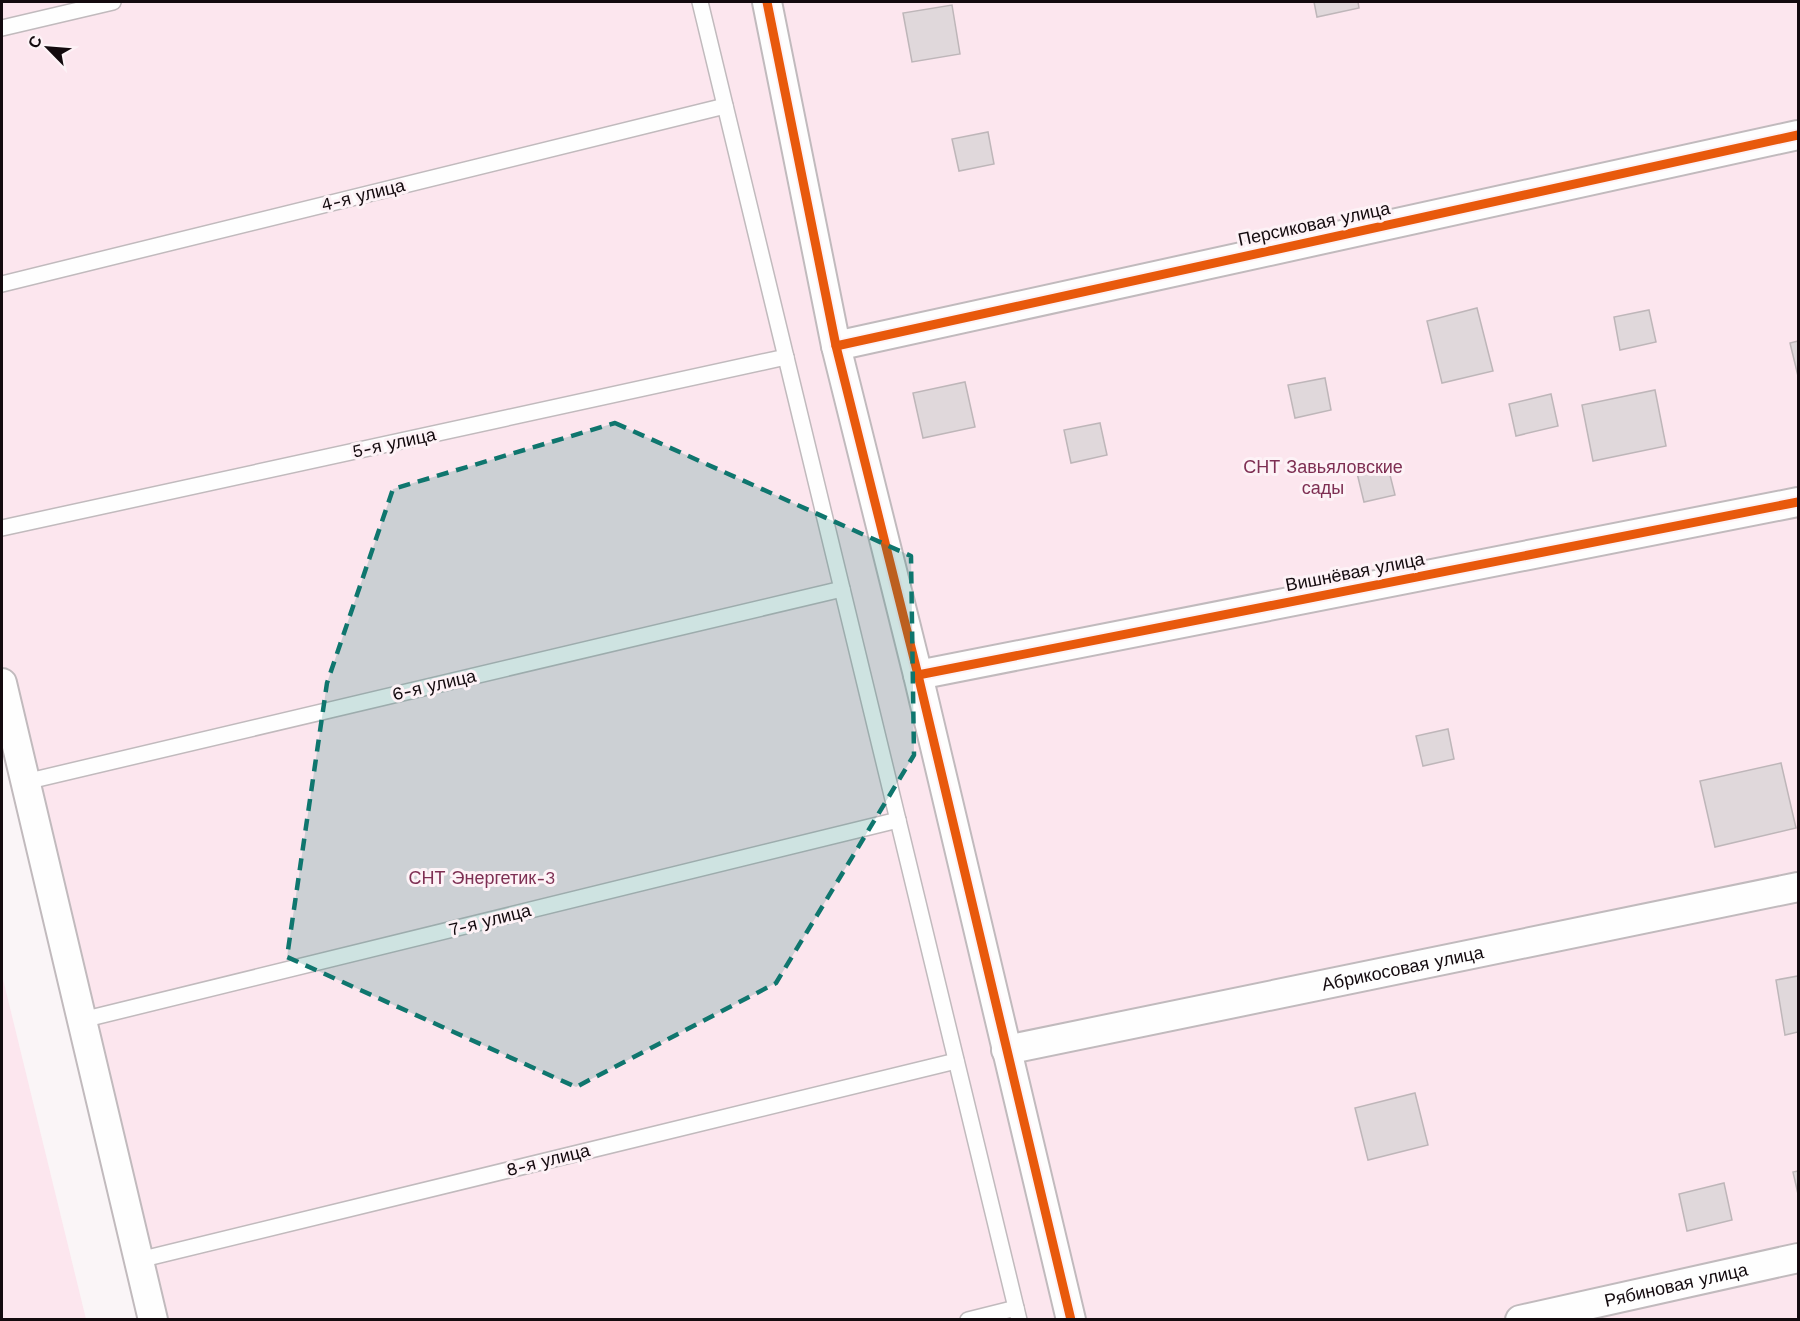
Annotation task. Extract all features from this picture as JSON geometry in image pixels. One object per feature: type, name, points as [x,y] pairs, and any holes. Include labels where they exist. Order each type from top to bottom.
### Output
[{"type":"street","points":[[767,2],[836,346],[918,675],[1071,1320]]},
{"type":"street","name":"Персиковая улица","points":[[836,346],[1798,135]]},
{"type":"street","name":"Вишнёвая улица","points":[[918,675],[1798,502]]},
{"type":"street","points":[[2,683],[153,1320]]},
{"type":"street","name":"Абрикосовая улица","points":[[1006,1050],[1798,887]]},
{"type":"street","name":"Рябиновая улица","points":[[1520,1320],[1798,1258]]},
{"type":"lane","points":[[2,28],[113,2]]},
{"type":"lane","points":[[700,2],[1018,1314],[968,1320]]},
{"type":"lane","name":"4-я улица","points":[[2,284],[725,106]]},
{"type":"lane","name":"5-я улица","points":[[2,528],[786,357]]},
{"type":"lane","name":"6-я улица","points":[[25,782],[842,589]]},
{"type":"lane","name":"7-я улица","points":[[82,1020],[898,820]]},
{"type":"lane","name":"8-я улица","points":[[139,1260],[956,1061]]},
{"type":"highlighted area","points":[[615,423],[911,556],[914,755],[776,983],[576,1087],[287,957],[327,683],[393,489]]},
{"type":"green space","points":[[2,2],[1798,2],[1798,1319],[140,1319],[2,743]]},
{"type":"green space","points":[[2,975],[86,1319],[2,1319]]},
{"type":"building","points":[[1314,2],[1358,2],[1359,8],[1317,17]]},
{"type":"building","points":[[952,5],[960,54],[912,62],[903,13]]},
{"type":"building","points":[[988,132],[994,164],[959,171],[952,139]]},
{"type":"building","points":[[1477,308],[1493,371],[1442,383],[1427,321]]},
{"type":"building","points":[[1649,310],[1656,342],[1620,350],[1614,317]]},
{"type":"building","points":[[1798,341],[1798,376],[1790,343]]},
{"type":"building","points":[[1325,378],[1331,410],[1295,418],[1288,385]]},
{"type":"building","points":[[965,382],[975,427],[923,438],[913,393]]},
{"type":"building","points":[[1655,390],[1666,446],[1593,461],[1582,405]]},
{"type":"building","points":[[1551,394],[1558,426],[1516,436],[1509,404]]},
{"type":"building","points":[[1100,423],[1107,455],[1071,463],[1064,430]]},
{"type":"building","points":[[1388,467],[1395,495],[1364,502],[1357,473]]},
{"type":"building","points":[[1448,729],[1454,759],[1423,766],[1416,736]]},
{"type":"building","points":[[1781,763],[1796,828],[1715,847],[1700,781]]},
{"type":"building","points":[[1798,976],[1798,1032],[1785,1035],[1776,980]]},
{"type":"building","points":[[1415,1093],[1428,1145],[1368,1160],[1355,1108]]},
{"type":"building","points":[[1798,1171],[1798,1194],[1793,1172]]},
{"type":"building","points":[[1724,1183],[1732,1220],[1687,1231],[1679,1194]]},
{"type":"cycle path","points":[[767,2],[836,346],[918,675],[1071,1320]]},
{"type":"cycle path","points":[[836,346],[1798,135]]},
{"type":"cycle path","points":[[918,675],[1798,502]]},
{"type":"park label","name":"СНТ Завьяловские сады","points":[[1323,477]]},
{"type":"park label","name":"СНТ Энергетик-3","points":[[482,878]]}]
